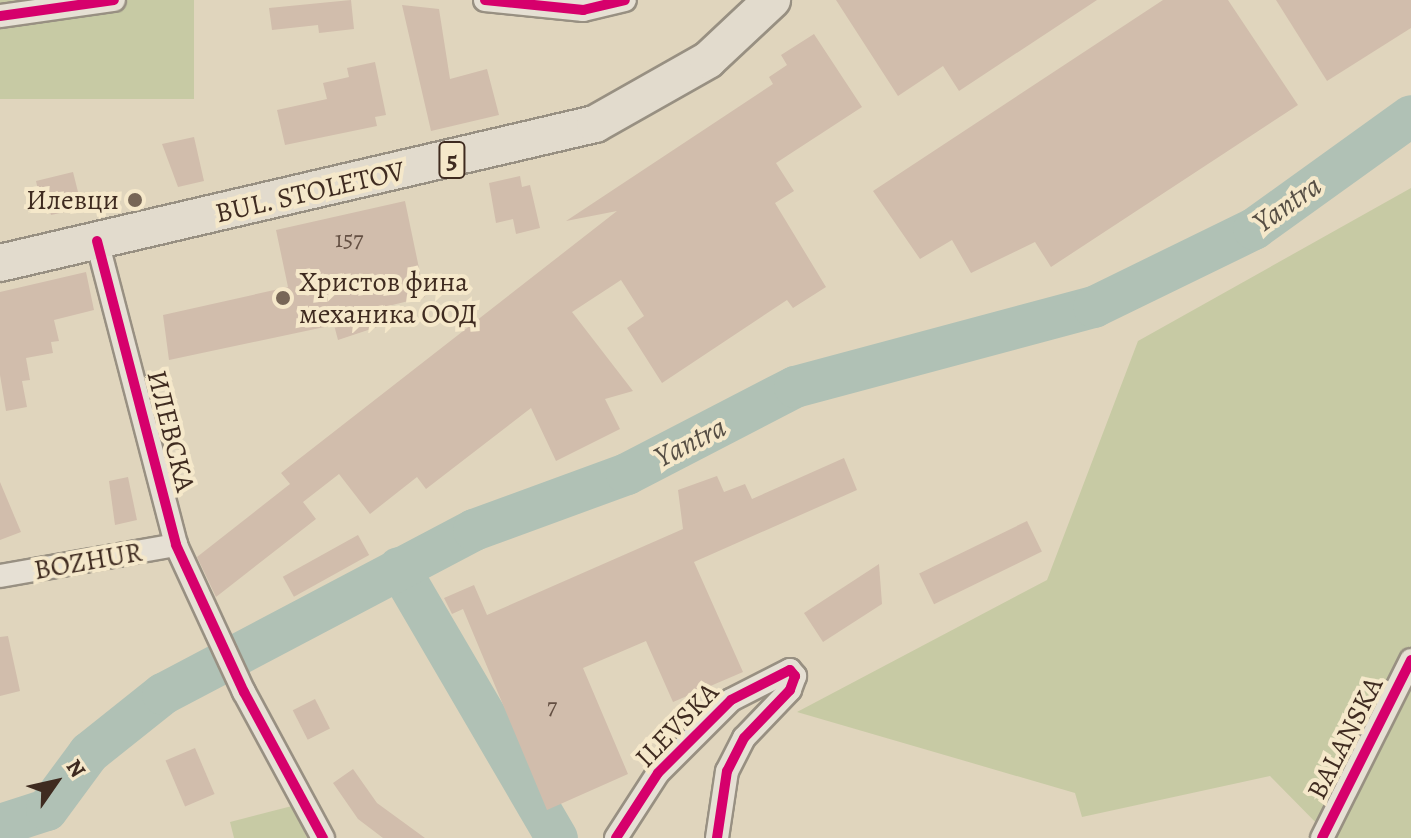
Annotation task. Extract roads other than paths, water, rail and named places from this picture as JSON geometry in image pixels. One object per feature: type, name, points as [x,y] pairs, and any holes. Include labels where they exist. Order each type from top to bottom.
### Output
[{"type":"main road","name":"BUL. STOLETOV","points":[[0,263],[595,124],[708,60],[772,0]]},
{"type":"street","points":[[0,16],[114,0]]},
{"type":"street","points":[[485,0],[583,10],[625,0]]},
{"type":"street","name":"ИЛЕВСКА","points":[[97,241],[176,545],[244,692],[323,838]]},
{"type":"street","name":"BOZHUR","points":[[0,576],[176,545]]},
{"type":"street","name":"BALANSKA","points":[[1322,838],[1411,660]]},
{"type":"street","name":"ILEVSKA","points":[[616,838],[658,773],[731,700],[790,670],[795,676],[790,690],[744,738],[727,771],[717,811],[717,838]]},
{"type":"waterway","name":"Yantra","points":[[0,825],[47,810],[89,753],[163,694],[474,530],[627,474],[795,387],[1094,307],[1254,229],[1411,116]]},
{"type":"waterway","points":[[399,568],[557,838]]},
{"type":"place","name":"Илевци","points":[[135,200]]},
{"type":"place","name":"Христов фина механика ООД","points":[[283,298]]}]
